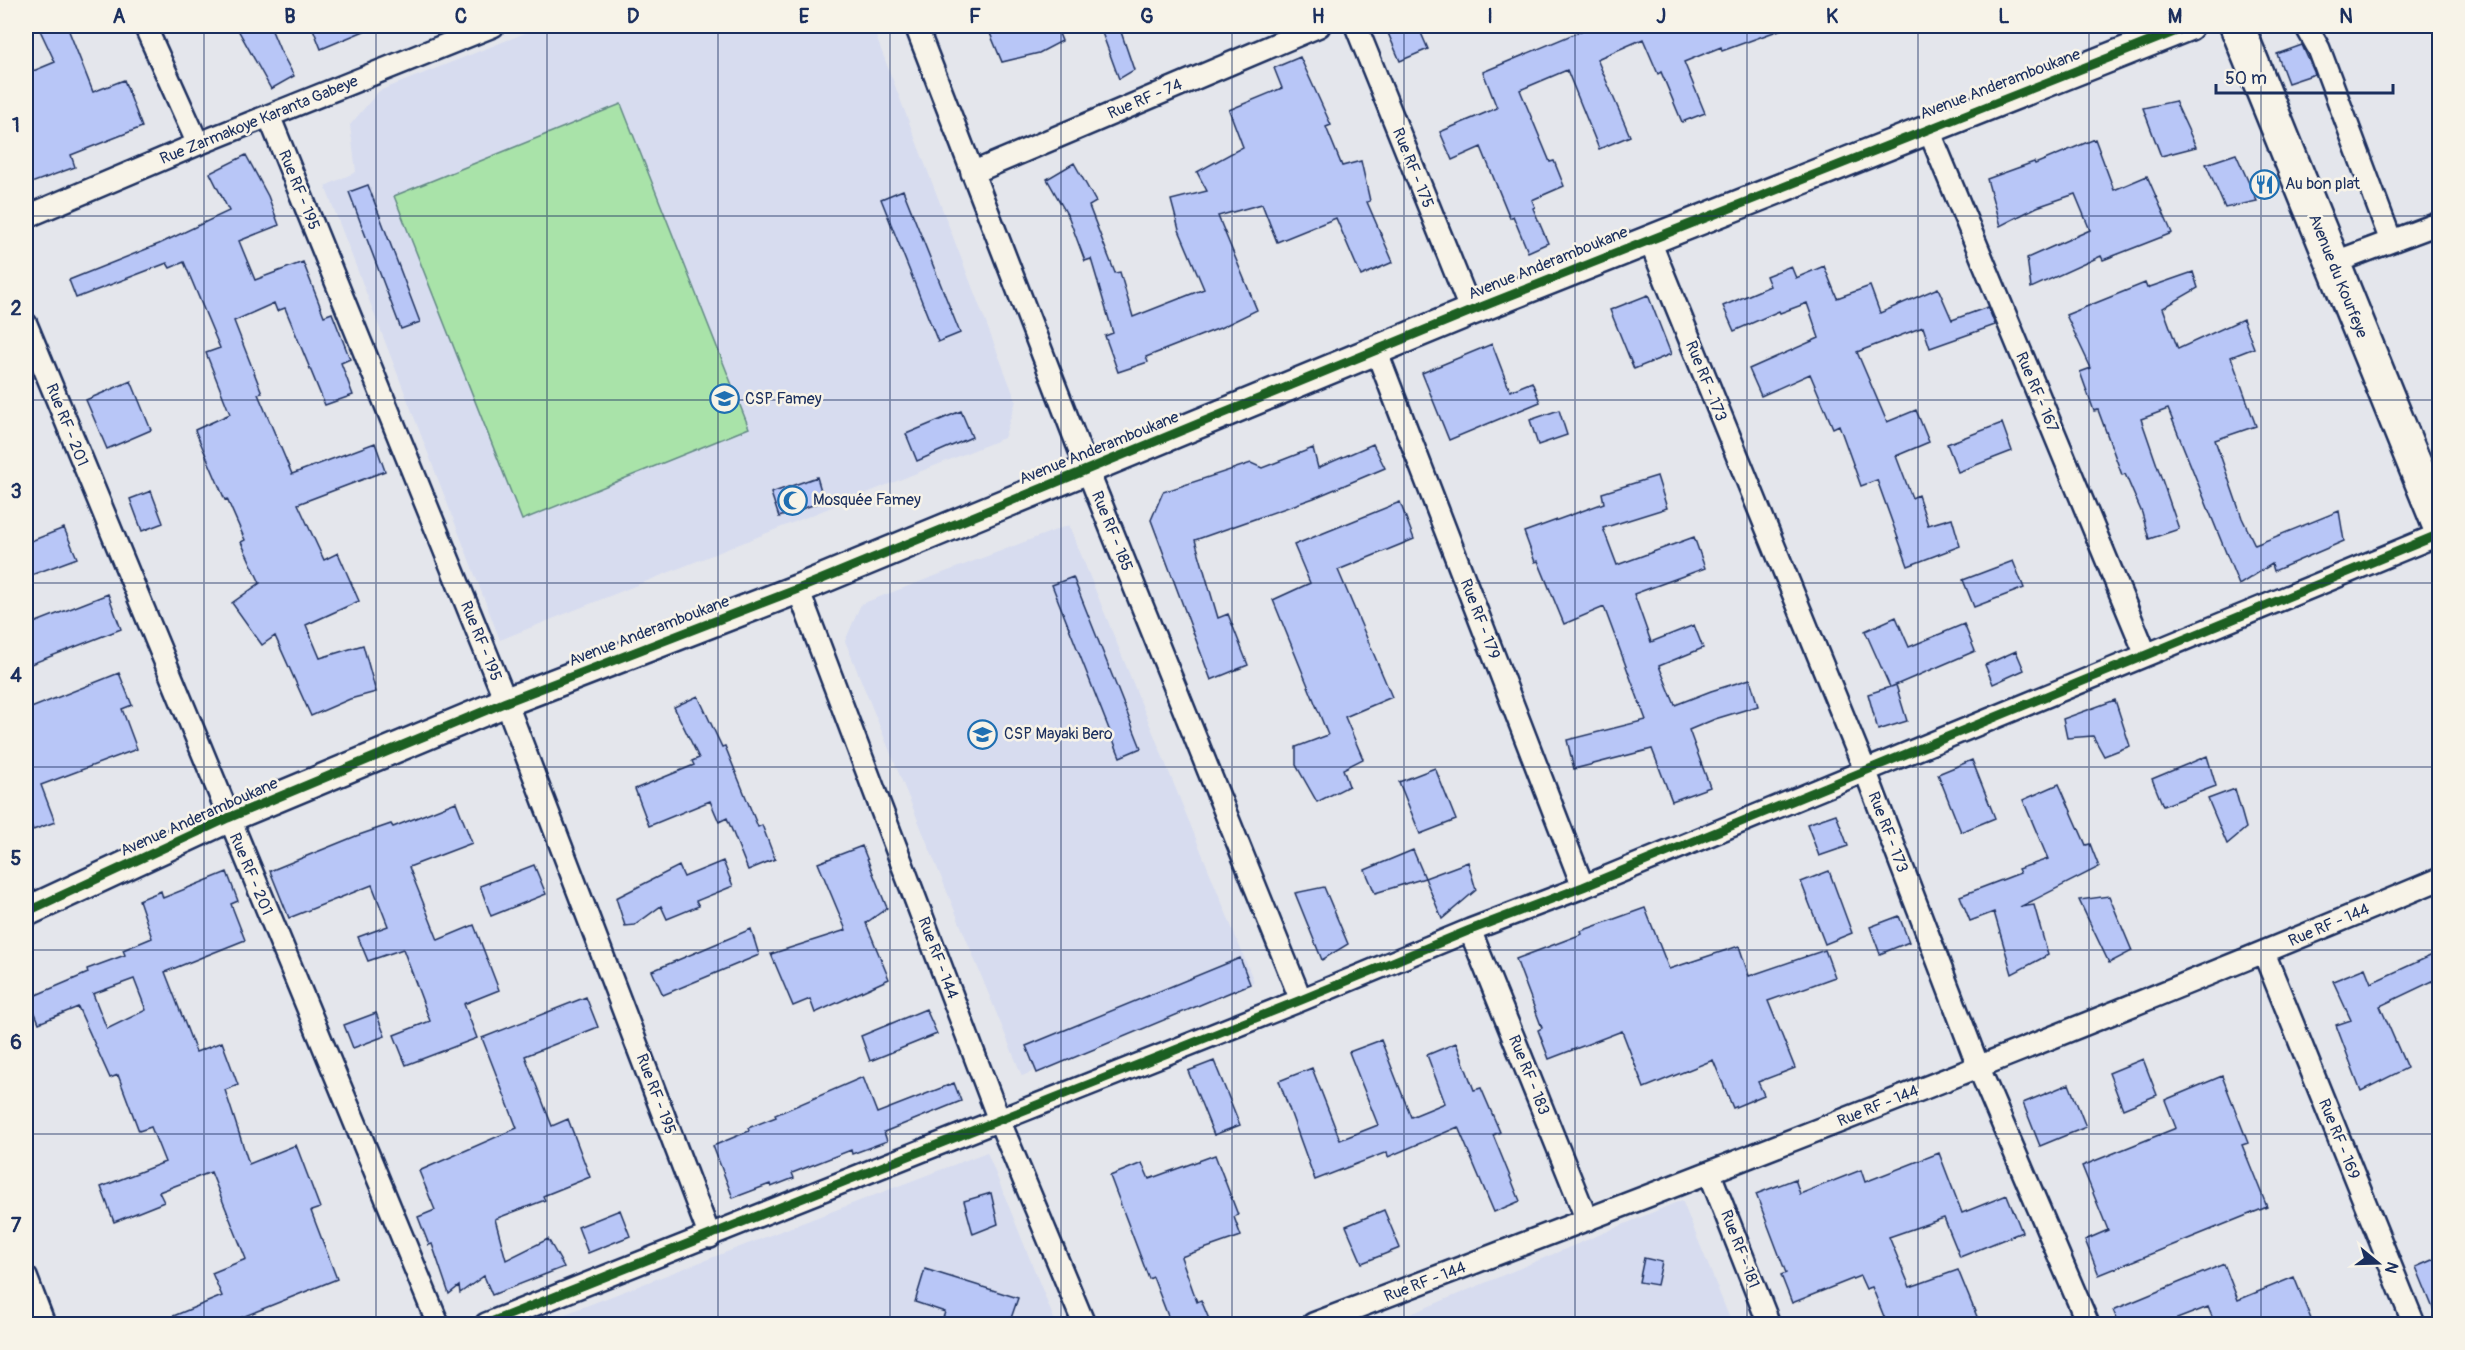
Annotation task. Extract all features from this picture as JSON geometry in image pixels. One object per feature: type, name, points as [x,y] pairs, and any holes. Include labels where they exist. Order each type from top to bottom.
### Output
[{"type":"main road","name":"Avenue du Kourfeye","points":[[2237,26],[2439,528]]},
{"type":"street","points":[[145,26],[198,144]]},
{"type":"street","name":"Rue Zarmakoye Karanta Gabeye","points":[[26,217],[198,144],[493,26]]},
{"type":"street","name":"Rue RF - 185","points":[[916,26],[1087,469],[1301,1000]]},
{"type":"street","name":"Rue RF - 74","points":[[972,173],[1319,26]]},
{"type":"street","name":"Rue RF - 175","points":[[1356,26],[1470,311]]},
{"type":"street","name":"Avenue Anderamboukane","points":[[26,912],[228,818],[506,702],[798,589],[1648,239],[2189,26]]},
{"type":"street","points":[[2306,26],[2319,49],[2391,241]]},
{"type":"street","name":"Rue RF - 195","points":[[268,116],[506,702],[710,1237]]},
{"type":"street","name":"Rue RF - 167","points":[[1928,128],[2146,655]]},
{"type":"street","points":[[2333,263],[2439,223]]},
{"type":"street","name":"Rue RF - 173","points":[[1648,239],[1865,770],[1978,1066],[2088,1324]]},
{"type":"street","name":"Rue RF - 201","points":[[26,324],[438,1324]]},
{"type":"street","name":"Rue RF - 179","points":[[1376,350],[1583,887]]},
{"type":"street","points":[[486,1324],[710,1237],[1470,930],[1583,887],[2439,534]]},
{"type":"street","name":"Rue RF - 144","points":[[798,589],[999,1120],[1084,1324]]},
{"type":"street","name":"Rue RF - 144","points":[[1313,1324],[1710,1173],[2264,953],[2439,879]]},
{"type":"street","name":"Rue RF - 183","points":[[1470,930],[1587,1220]]},
{"type":"street","name":"Rue RF - 169","points":[[2264,953],[2414,1324]]},
{"type":"street","name":"Rue RF - 181","points":[[1710,1173],[1769,1324]]},
{"type":"street","points":[[26,1276],[44,1324]]},
{"type":"shaded area","points":[[543,26],[872,26],[1016,401],[1004,438],[500,640],[325,186],[356,172],[350,125],[379,91]]},
{"type":"shaded area","points":[[1069,525],[1254,982],[1022,1076],[845,641],[861,604]]},
{"type":"shaded area","points":[[987,1152],[1056,1324],[539,1324]]},
{"type":"shaded area","points":[[1682,1200],[1732,1324],[1387,1324]]},
{"type":"green space","points":[[621,104],[749,428],[522,520],[394,196]]},
{"type":"building","points":[[38,26],[67,26],[93,92],[124,80],[142,127],[71,155],[75,167],[26,185],[26,74],[55,62]]},
{"type":"building","points":[[236,26],[270,26],[294,76],[271,89]]},
{"type":"building","points":[[312,26],[376,26],[321,49]]},
{"type":"building","points":[[987,26],[1056,26],[1062,41],[1039,53],[1002,62]]},
{"type":"building","points":[[1119,26],[1134,70],[1119,79],[1101,30]]},
{"type":"building","points":[[1385,26],[1418,26],[1428,49],[1400,61]]},
{"type":"building","points":[[1593,26],[1784,26],[1785,28],[1722,51],[1721,47],[1684,62],[1705,113],[1682,122],[1661,72],[1658,74],[1643,39],[1597,59],[1630,136],[1599,149],[1567,70],[1520,90],[1550,162],[1554,161],[1564,186],[1532,200],[1535,207],[1533,208],[1548,243],[1528,252],[1513,216],[1510,218],[1481,147],[1452,160],[1440,132],[1497,108],[1483,72]]},
{"type":"building","points":[[2302,45],[2315,74],[2288,83],[2277,54]]},
{"type":"building","points":[[1300,57],[1331,125],[1326,127],[1342,166],[1361,161],[1370,201],[1367,202],[1393,262],[1361,276],[1336,218],[1277,242],[1262,204],[1218,216],[1257,310],[1220,328],[1146,357],[1148,362],[1118,372],[1105,336],[1113,333],[1091,259],[1085,261],[1069,218],[1047,179],[1074,163],[1096,202],[1089,206],[1115,273],[1120,272],[1133,317],[1204,289],[1179,230],[1171,200],[1207,191],[1197,172],[1243,147],[1229,110],[1282,88],[1274,68]]},
{"type":"building","points":[[2175,101],[2196,147],[2161,156],[2143,108]]},
{"type":"building","points":[[2095,139],[2114,190],[2147,176],[2172,233],[2103,260],[2101,256],[2031,288],[2027,258],[2090,230],[2075,194],[2037,207],[2000,226],[1987,179],[2034,162],[2035,164]]},
{"type":"building","points":[[2236,154],[2257,201],[2225,208],[2206,164]]},
{"type":"building","points":[[246,155],[268,196],[279,225],[239,241],[255,280],[303,262],[324,316],[332,313],[350,359],[341,363],[353,395],[325,405],[285,308],[277,311],[274,303],[234,321],[262,393],[258,394],[292,474],[375,443],[385,471],[298,504],[324,560],[338,553],[359,601],[306,625],[320,658],[363,645],[376,692],[350,699],[311,716],[275,636],[262,645],[232,603],[260,583],[241,542],[245,540],[195,430],[230,414],[206,353],[220,348],[184,262],[170,268],[167,263],[76,298],[69,280],[159,244],[229,211],[210,173]]},
{"type":"building","points":[[368,185],[420,322],[401,329],[349,192]]},
{"type":"building","points":[[903,190],[960,333],[938,342],[881,199]]},
{"type":"building","points":[[1791,266],[1796,278],[1824,266],[1837,298],[1870,286],[1880,313],[1938,288],[1952,320],[1988,307],[1995,325],[1930,348],[1923,327],[1857,352],[1887,422],[1916,410],[1929,442],[1896,456],[1912,498],[1918,495],[1928,525],[1952,518],[1960,546],[1908,566],[1877,480],[1861,486],[1839,425],[1833,428],[1810,374],[1761,396],[1749,369],[1819,338],[1807,303],[1780,313],[1779,311],[1734,331],[1723,306],[1770,286],[1766,276]]},
{"type":"building","points":[[2193,272],[2198,288],[2163,308],[2178,349],[2243,319],[2254,348],[2231,357],[2256,426],[2215,440],[2242,518],[2255,545],[2339,511],[2344,541],[2274,571],[2272,564],[2239,585],[2168,409],[2141,419],[2179,529],[2149,539],[2142,513],[2125,474],[2122,475],[2098,410],[2094,411],[2080,372],[2091,368],[2066,315],[2145,283],[2147,288]]},
{"type":"building","points":[[1648,295],[1671,354],[1634,369],[1610,310]]},
{"type":"building","points":[[1492,344],[1510,391],[1532,382],[1540,402],[1449,440],[1422,373]]},
{"type":"building","points":[[131,381],[151,430],[107,449],[86,400]]},
{"type":"building","points":[[1559,410],[1567,435],[1538,445],[1530,420]]},
{"type":"building","points":[[961,411],[972,437],[917,461],[906,434]]},
{"type":"building","points":[[2002,423],[2012,451],[1958,472],[1947,444]]},
{"type":"building","points":[[1373,444],[1385,468],[1314,498],[1195,540],[1218,618],[1228,614],[1248,665],[1211,680],[1151,520],[1163,492],[1251,463],[1262,468],[1313,448],[1318,468]]},
{"type":"building","points":[[1657,476],[1667,508],[1603,528],[1617,565],[1694,537],[1705,568],[1634,594],[1651,642],[1694,625],[1703,648],[1659,666],[1675,705],[1750,679],[1758,706],[1715,719],[1689,730],[1710,787],[1672,801],[1652,749],[1574,769],[1567,740],[1646,720],[1604,607],[1564,624],[1538,561],[1535,562],[1524,532],[1604,503],[1602,493]]},
{"type":"building","points":[[817,477],[824,501],[779,517],[771,493]]},
{"type":"building","points":[[151,491],[163,523],[142,531],[130,499]]},
{"type":"building","points":[[1400,502],[1414,539],[1338,570],[1392,697],[1345,717],[1363,759],[1343,769],[1349,786],[1317,802],[1296,765],[1296,747],[1328,735],[1273,600],[1310,583],[1294,545]]},
{"type":"building","points":[[64,528],[77,558],[26,577],[26,543]]},
{"type":"building","points":[[2013,561],[2024,588],[1974,607],[1963,580]]},
{"type":"building","points":[[1073,577],[1141,748],[1120,757],[1052,585]]},
{"type":"building","points":[[108,594],[121,629],[26,666],[26,626]]},
{"type":"building","points":[[1896,617],[1909,647],[1964,624],[1975,651],[1891,687],[1896,685],[1907,721],[1878,730],[1868,694],[1890,687],[1865,631]]},
{"type":"building","points":[[2016,651],[2024,670],[1993,684],[1985,665]]},
{"type":"building","points":[[119,673],[132,705],[122,709],[137,749],[41,785],[55,822],[33,830],[26,811],[26,710]]},
{"type":"building","points":[[698,696],[722,747],[725,746],[758,827],[762,825],[775,859],[748,870],[727,818],[719,822],[710,801],[649,826],[635,789],[694,765],[692,761],[699,758],[674,707]]},
{"type":"building","points":[[2115,700],[2130,746],[2104,756],[2093,736],[2067,738],[2063,719]]},
{"type":"building","points":[[2207,756],[2216,786],[2163,806],[2152,779]]},
{"type":"building","points":[[1972,760],[1995,818],[1961,832],[1938,774]]},
{"type":"building","points":[[1435,768],[1456,820],[1420,834],[1399,782]]},
{"type":"building","points":[[2059,784],[2086,845],[2090,844],[2099,867],[2020,907],[2034,905],[2048,955],[2012,974],[1994,912],[1970,921],[1960,896],[2020,873],[2018,869],[2048,859],[2023,800]]},
{"type":"building","points":[[2235,789],[2246,828],[2227,844],[2208,799]]},
{"type":"building","points":[[456,802],[472,843],[409,867],[438,940],[474,925],[499,990],[464,1004],[477,1038],[406,1065],[394,1035],[430,1021],[403,949],[368,961],[358,937],[388,926],[372,885],[289,918],[270,871],[356,836],[391,824],[393,827]]},
{"type":"building","points":[[1836,814],[1848,846],[1819,856],[1807,824]]},
{"type":"building","points":[[862,846],[887,908],[866,923],[889,979],[815,1013],[810,999],[793,1006],[771,954],[846,930],[818,863]]},
{"type":"building","points":[[1413,850],[1425,878],[1375,893],[1365,870]]},
{"type":"building","points":[[723,861],[733,886],[696,901],[699,906],[667,919],[661,906],[635,925],[625,926],[616,898],[679,866],[684,877]]},
{"type":"building","points":[[1468,862],[1476,890],[1442,919],[1425,878]]},
{"type":"building","points":[[534,865],[546,894],[491,916],[480,886]]},
{"type":"building","points":[[1829,871],[1852,933],[1825,944],[1801,882]]},
{"type":"building","points":[[227,872],[238,901],[231,904],[245,940],[165,972],[196,1052],[222,1042],[238,1085],[225,1090],[249,1164],[296,1145],[320,1208],[311,1211],[337,1279],[225,1324],[154,1324],[222,1296],[212,1273],[246,1259],[211,1172],[159,1192],[164,1202],[114,1222],[101,1187],[165,1162],[151,1127],[139,1131],[118,1075],[110,1078],[78,1007],[39,1023],[29,998],[88,973],[87,969],[125,955],[123,950],[152,938],[139,900],[161,891],[163,898]],"holes":[[[134,979],[146,1010],[107,1029],[93,994]]]},
{"type":"building","points":[[1324,887],[1348,944],[1322,960],[1295,893]]},
{"type":"building","points":[[2109,896],[2132,951],[2109,963],[2079,900]]},
{"type":"building","points":[[1645,908],[1669,969],[1739,946],[1749,976],[1825,950],[1835,977],[1768,1001],[1795,1068],[1758,1082],[1764,1095],[1733,1108],[1713,1060],[1644,1088],[1622,1031],[1549,1059],[1538,1030],[1542,1028],[1516,959],[1582,934],[1581,931]]},
{"type":"building","points":[[1899,916],[1909,942],[1880,954],[1870,927]]},
{"type":"building","points":[[751,929],[759,955],[663,995],[652,971]]},
{"type":"building","points":[[2439,952],[2439,978],[2380,1006],[2407,1068],[2361,1091],[2336,1025],[2351,1020],[2333,981],[2365,968],[2371,983]]},
{"type":"building","points":[[1240,958],[1250,984],[1037,1073],[1026,1046]]},
{"type":"building","points":[[586,997],[598,1027],[525,1056],[552,1126],[568,1119],[590,1177],[543,1196],[545,1200],[495,1219],[506,1260],[548,1239],[564,1267],[492,1295],[484,1276],[460,1293],[459,1286],[449,1294],[432,1244],[429,1245],[418,1217],[435,1210],[419,1171],[517,1128],[482,1038]]},
{"type":"building","points":[[926,1009],[937,1034],[870,1061],[861,1036]]},
{"type":"building","points":[[376,1013],[385,1036],[353,1048],[344,1025]]},
{"type":"building","points":[[1381,1040],[1411,1117],[1445,1103],[1427,1055],[1456,1043],[1474,1090],[1481,1088],[1500,1132],[1493,1135],[1520,1201],[1494,1212],[1458,1127],[1388,1157],[1387,1152],[1315,1180],[1279,1081],[1312,1068],[1340,1140],[1378,1125],[1349,1052]]},
{"type":"building","points":[[2143,1059],[2157,1095],[2123,1109],[2109,1073]]},
{"type":"building","points":[[1214,1061],[1240,1125],[1214,1135],[1188,1071]]},
{"type":"building","points":[[2222,1076],[2248,1143],[2242,1145],[2267,1207],[2099,1275],[2085,1240],[2108,1230],[2082,1166],[2176,1128],[2165,1100]]},
{"type":"building","points":[[863,1077],[877,1113],[954,1083],[961,1101],[884,1132],[887,1141],[852,1154],[851,1150],[792,1173],[794,1178],[733,1198],[713,1146],[749,1131],[748,1128],[776,1117],[775,1115]]},
{"type":"building","points":[[2069,1084],[2086,1127],[2040,1146],[2023,1103]]},
{"type":"building","points":[[1939,1153],[1962,1213],[2007,1195],[2022,1232],[1960,1257],[1944,1218],[1889,1237],[1910,1287],[1958,1270],[1980,1324],[1887,1324],[1872,1287],[1866,1289],[1860,1276],[1792,1303],[1781,1275],[1786,1273],[1756,1194],[1795,1179],[1800,1194],[1861,1170],[1865,1182]]},
{"type":"building","points":[[1215,1155],[1238,1215],[1234,1217],[1241,1236],[1181,1257],[1197,1302],[1201,1300],[1211,1324],[1171,1324],[1153,1277],[1149,1279],[1110,1176],[1142,1163],[1149,1179]]},
{"type":"building","points":[[991,1193],[998,1224],[973,1234],[964,1201]]},
{"type":"building","points":[[620,1210],[630,1236],[588,1253],[578,1227]]},
{"type":"building","points":[[1384,1210],[1400,1248],[1362,1263],[1346,1226]]},
{"type":"building","points":[[2439,1257],[2439,1323],[2416,1267]]},
{"type":"building","points":[[1644,1258],[1662,1262],[1657,1285],[1639,1282]]},
{"type":"building","points":[[2224,1264],[2238,1300],[2294,1277],[2313,1324],[2215,1324],[2208,1307],[2164,1324],[2119,1324],[2113,1310]]},
{"type":"building","points":[[925,1269],[1018,1298],[1009,1324],[941,1324],[945,1312],[915,1302]]},
{"type":"cycle path","points":[[26,912],[228,818],[506,702],[798,589],[1471,311],[2189,26]]},
{"type":"cycle path","points":[[486,1324],[1301,1000],[1470,930],[1583,887],[2440,534]]},
{"type":"place","name":"Au bon plat","points":[[2264,184]]},
{"type":"place","name":"CSP Famey","points":[[724,399]]},
{"type":"place","name":"Mosquée Famey","points":[[792,500]]},
{"type":"place","name":"CSP Mayaki Bero","points":[[983,734]]}]
